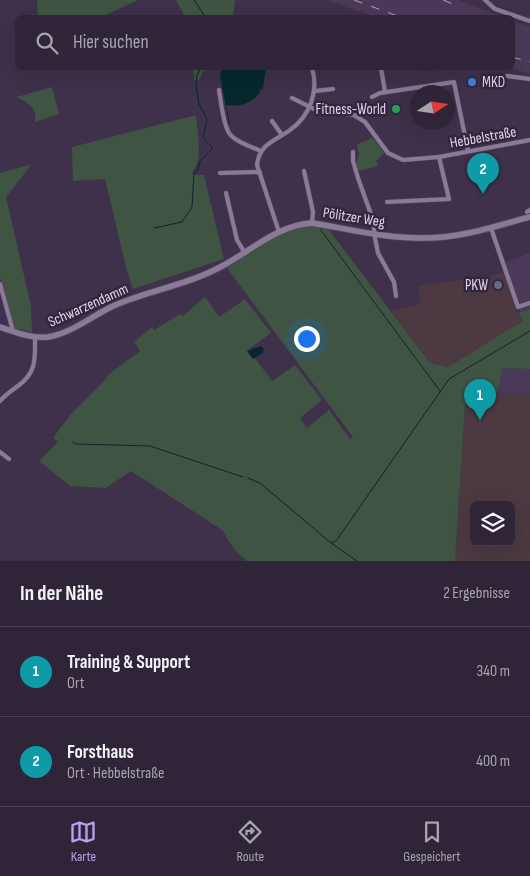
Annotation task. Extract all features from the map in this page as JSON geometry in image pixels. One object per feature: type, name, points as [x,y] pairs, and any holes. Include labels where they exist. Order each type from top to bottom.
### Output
[{"type":"main road","name":"Pölitzer Weg","points":[[185,281],[204,276],[279,232],[300,224],[312,223],[375,233],[425,238],[491,228],[529,213]]},
{"type":"main road","name":"Schwarzendamm","points":[[0,328],[35,337],[47,337],[67,331],[113,306],[185,281]]},
{"type":"street","points":[[485,0],[494,8],[513,15]]},
{"type":"street","points":[[515,16],[530,21]]},
{"type":"street","points":[[279,232],[257,166],[260,151],[274,138],[298,124],[310,107],[315,91],[313,70]]},
{"type":"street","points":[[381,70],[385,92]]},
{"type":"street","points":[[507,76],[530,79]]},
{"type":"street","points":[[372,97],[385,92],[454,82],[468,151]]},
{"type":"street","points":[[315,91],[333,89]]},
{"type":"street","points":[[219,90],[229,133],[260,151]]},
{"type":"street","name":"Hebbelstraße","points":[[292,98],[316,110],[354,115],[364,122],[388,153],[397,158],[415,160],[439,157],[530,140]]},
{"type":"street","points":[[272,121],[282,135]]},
{"type":"street","points":[[353,152],[353,160],[373,220],[378,253],[394,282],[396,296]]},
{"type":"street","name":"Hebbelstraße","points":[[387,202],[449,199],[439,157]]},
{"type":"street","points":[[304,171],[313,212],[312,223]]},
{"type":"street","points":[[220,173],[260,173]]},
{"type":"street","points":[[226,194],[237,240],[245,253]]},
{"type":"street","points":[[491,228],[518,307],[530,303]]},
{"type":"street","points":[[0,284],[13,332]]},
{"type":"street","points":[[0,401],[26,380],[33,371],[35,337]]},
{"type":"street","points":[[0,452],[9,460]]},
{"type":"shaded area","points":[[37,0],[138,0],[105,15],[38,15]]},
{"type":"shaded area","points":[[176,0],[235,0],[233,15],[183,15]]},
{"type":"shaded area","points":[[326,0],[458,0],[497,15],[370,15]]},
{"type":"shaded area","points":[[515,22],[530,27],[530,74],[515,69]]},
{"type":"shaded area","points":[[193,70],[208,70],[203,72],[199,80],[194,81]]},
{"type":"shaded area","points":[[221,70],[266,70],[263,89],[259,90],[260,93],[256,97],[245,104],[236,106],[226,105],[230,124],[229,124],[220,75]]},
{"type":"shaded area","points":[[52,87],[59,114],[35,122],[35,113],[31,106],[16,97]]},
{"type":"shaded area","points":[[196,115],[199,153],[196,167],[192,172],[194,175],[204,175],[224,259],[133,289],[105,179],[73,181],[72,147]]},
{"type":"shaded area","points":[[373,138],[384,153],[376,161],[378,166],[358,171],[356,164],[359,155],[357,144]]},
{"type":"shaded area","points":[[32,164],[6,197],[31,306],[32,332],[13,328],[0,277],[0,173]]},
{"type":"shaded area","points":[[300,227],[316,227],[329,230],[430,363],[448,367],[523,321],[518,313],[530,309],[530,369],[503,368],[497,393],[465,404],[455,561],[247,561],[234,549],[222,530],[131,471],[106,488],[70,486],[39,461],[58,442],[53,438],[71,414],[108,375],[140,351],[134,342],[152,327],[154,330],[180,314],[183,316],[205,297],[219,317],[245,299],[271,333],[249,349],[248,352],[253,359],[255,358],[272,381],[295,365],[322,400],[300,418],[307,428],[329,410],[350,439],[353,437],[227,268],[279,234]]},
{"type":"shaded area","points":[[530,253],[530,309],[520,312],[504,263]]},
{"type":"shaded area","points":[[505,273],[519,316],[524,321],[448,367],[430,363],[390,311],[421,304],[418,286]]},
{"type":"shaded area","points":[[261,346],[264,349],[263,353],[253,359],[247,351]]},
{"type":"shaded area","points":[[503,368],[530,369],[530,395],[497,393]]},
{"type":"shaded area","points":[[497,393],[530,395],[530,561],[455,561],[465,404]]},
{"type":"waterway","points":[[194,0],[204,15]]},
{"type":"waterway","points":[[154,228],[182,222],[192,207],[194,173],[197,171],[200,161],[213,148],[203,138],[207,119],[199,104],[196,84],[200,70]]},
{"type":"waterway","points":[[320,229],[440,391]]},
{"type":"waterway","points":[[248,478],[260,483],[331,543],[336,541],[449,379],[530,331]]},
{"type":"waterway","points":[[73,442],[76,444],[150,446],[243,477]]},
{"type":"waterway","points":[[331,543],[357,561]]},
{"type":"railway","points":[[354,0],[395,15]]},
{"type":"railway","points":[[443,0],[458,6]]},
{"type":"railway","points":[[515,58],[530,62]]},
{"type":"place","name":"MKD","points":[[472,82]]},
{"type":"place","name":"Fitness-World","points":[[396,109]]},
{"type":"place","name":"Forsthaus","points":[[483,194]]},
{"type":"place","name":"PKW","points":[[498,285]]},
{"type":"place","name":"Training & Support","points":[[480,420]]}]
